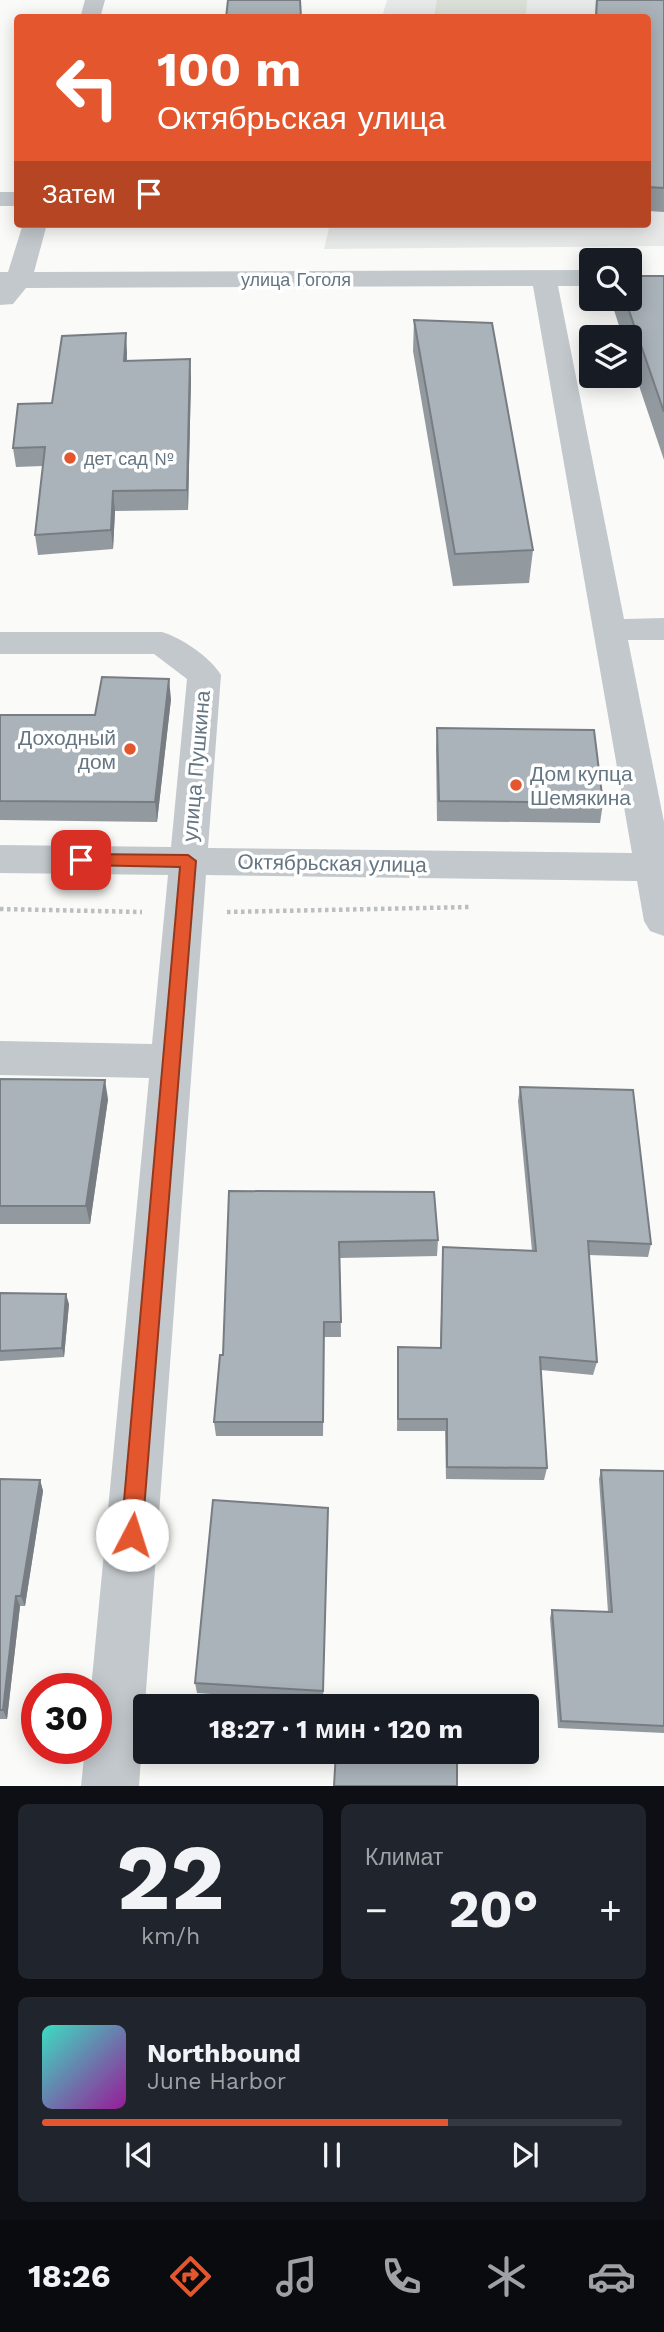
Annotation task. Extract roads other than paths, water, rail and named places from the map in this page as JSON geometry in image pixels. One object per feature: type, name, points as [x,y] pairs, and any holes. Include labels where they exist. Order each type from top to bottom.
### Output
[{"type":"street","points":[[0,302],[33,228]]},
{"type":"street","points":[[544,278],[610,630],[659,867],[664,921]]},
{"type":"street","name":"улица Гоголя","points":[[9,280],[579,278]]},
{"type":"street","points":[[610,630],[664,629]]},
{"type":"street","name":"улица Пушкина","points":[[0,643],[162,643],[204,675],[188,861]]},
{"type":"street","name":"Октябрьская улица","points":[[0,859],[659,867]]},
{"type":"street","points":[[110,1786],[188,861]]},
{"type":"street","points":[[0,1058],[172,1061]]},
{"type":"place","name":"дет сад №","points":[[70,458]]},
{"type":"place","name":"Доходный дом","points":[[130,749]]},
{"type":"place","name":"Дом купца Шемякина","points":[[516,785]]}]
